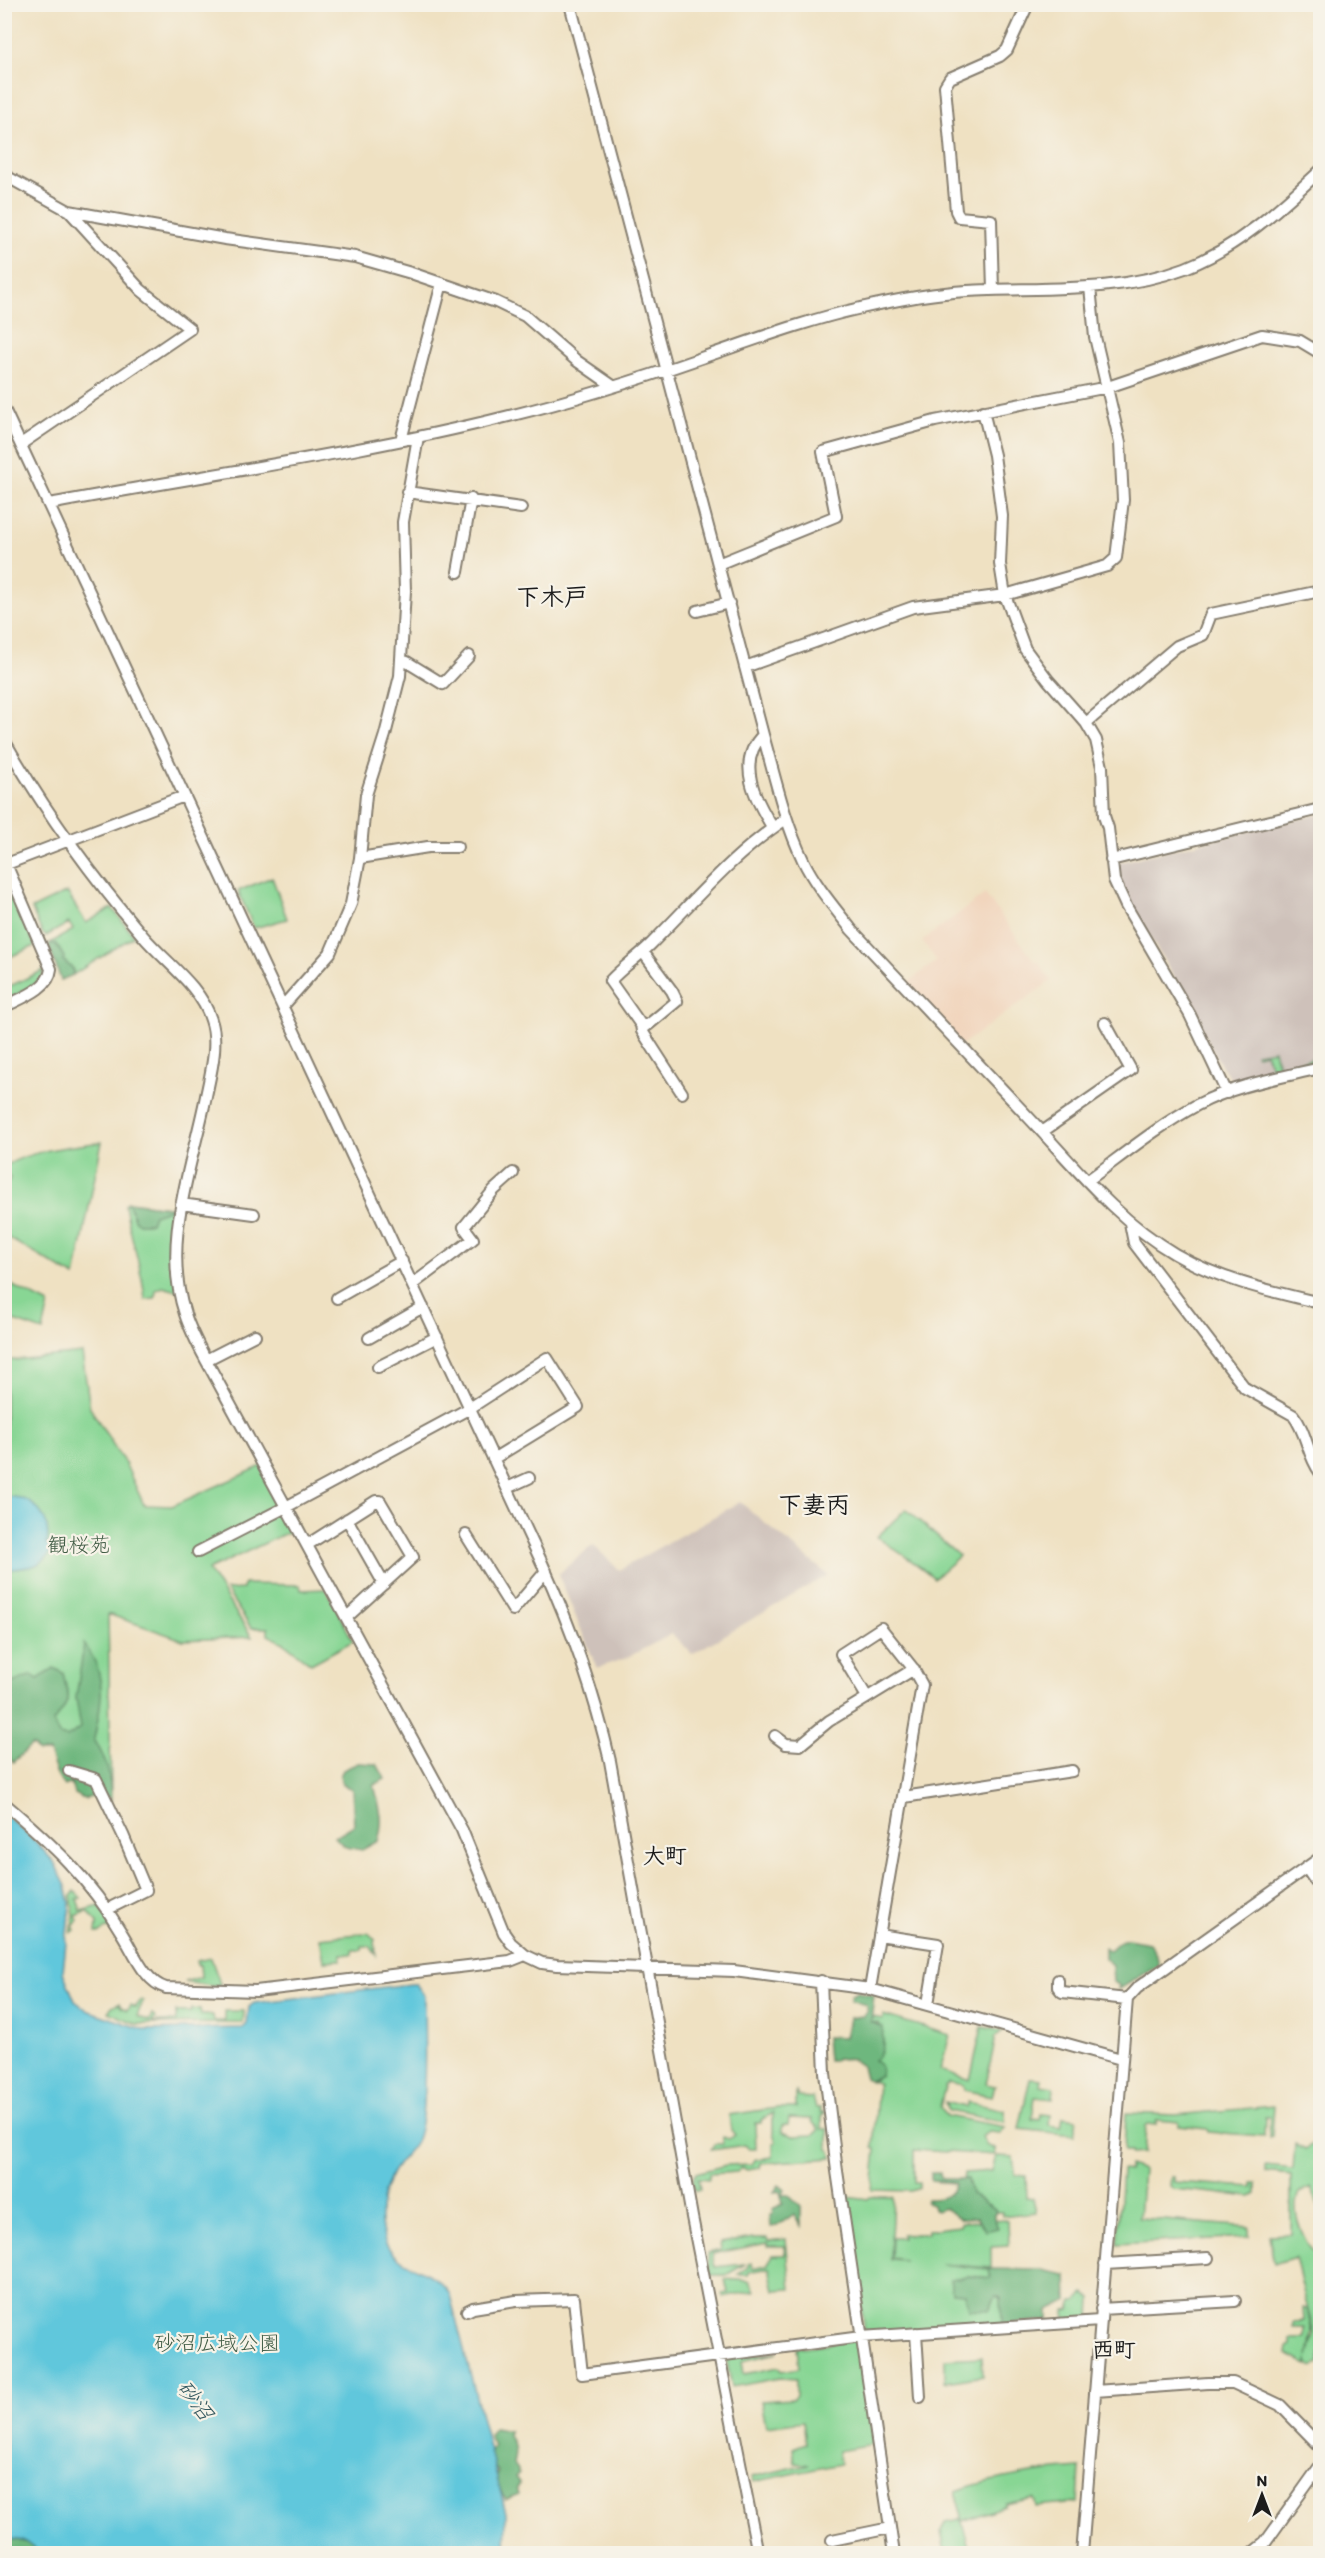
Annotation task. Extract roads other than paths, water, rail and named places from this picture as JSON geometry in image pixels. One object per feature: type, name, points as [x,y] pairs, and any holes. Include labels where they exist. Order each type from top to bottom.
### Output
[{"type":"street","points":[[570,4],[763,735],[786,819],[804,861],[824,894],[851,929],[1087,1181],[1130,1223],[1172,1252],[1209,1271],[1253,1286],[1320,1303]]},
{"type":"street","points":[[993,290],[991,220],[967,219],[959,216],[956,211],[945,86],[950,78],[1000,56],[1006,50],[1028,4]]},
{"type":"street","points":[[49,504],[418,437],[508,417],[667,370],[797,326],[861,308],[930,294],[1090,287],[1154,277],[1185,268],[1211,256],[1255,230],[1320,171]]},
{"type":"street","points":[[4,176],[69,211],[225,239],[355,257],[442,283],[496,302],[525,316],[577,361],[613,386]]},
{"type":"street","points":[[21,444],[190,329],[141,290],[69,211]]},
{"type":"street","points":[[401,440],[442,283]]},
{"type":"street","points":[[745,667],[913,607],[1005,595],[1107,566],[1116,558],[1123,500],[1120,443],[1095,337],[1090,287]]},
{"type":"street","points":[[718,564],[836,516],[823,452],[935,421],[1108,387],[1262,335],[1300,341],[1320,353]]},
{"type":"street","points":[[4,409],[546,1571],[573,1634],[599,1714],[610,1761],[646,1967],[758,2553]]},
{"type":"street","points":[[983,411],[994,455],[1002,516],[1000,564],[1005,595],[1025,649],[1048,680],[1086,723],[1100,752],[1104,816],[1108,828],[1114,880],[1126,906],[1175,987],[1227,1093]]},
{"type":"street","points":[[283,1006],[322,964],[336,942],[351,904],[360,858],[366,795],[388,725],[400,676],[405,591],[403,533],[407,492],[418,437]]},
{"type":"street","points":[[407,492],[471,499],[521,508]]},
{"type":"street","points":[[458,572],[471,499]]},
{"type":"street","points":[[1086,723],[1177,645],[1203,635],[1211,614],[1320,591]]},
{"type":"street","points":[[698,611],[729,603]]},
{"type":"street","points":[[401,660],[408,662],[442,684],[469,656]]},
{"type":"street","points":[[763,735],[752,752],[750,772],[756,800],[773,828]]},
{"type":"street","points":[[4,740],[68,841],[144,937],[196,992],[211,1020],[213,1049],[209,1084],[181,1204],[177,1238],[182,1302],[189,1325],[462,1830],[504,1933],[511,1943],[525,1955],[542,1963],[557,1965],[734,1971],[870,1989],[1120,2059]]},
{"type":"street","points":[[4,1007],[45,984],[50,977],[51,969],[5,865],[184,796]]},
{"type":"street","points":[[1111,860],[1320,809]]},
{"type":"street","points":[[682,1094],[642,1031],[641,1025],[610,981],[643,952],[717,875],[786,819]]},
{"type":"street","points":[[360,858],[428,847],[457,847]]},
{"type":"street","points":[[641,1025],[648,1024],[677,1001],[643,952]]},
{"type":"street","points":[[1042,1132],[1131,1070],[1105,1023]]},
{"type":"street","points":[[1087,1181],[1167,1123],[1198,1104],[1227,1093],[1320,1068]]},
{"type":"street","points":[[412,1284],[473,1239],[464,1227],[494,1190],[513,1173]]},
{"type":"street","points":[[181,1204],[254,1214]]},
{"type":"street","points":[[1130,1223],[1134,1243],[1245,1388],[1293,1415],[1298,1421],[1312,1458],[1320,1472]]},
{"type":"street","points":[[337,1298],[402,1261]]},
{"type":"street","points":[[369,1338],[423,1307]]},
{"type":"street","points":[[206,1360],[255,1335]]},
{"type":"street","points":[[378,1367],[437,1337]]},
{"type":"street","points":[[198,1552],[470,1408],[547,1358],[578,1407],[493,1459]]},
{"type":"street","points":[[507,1488],[529,1478]]},
{"type":"street","points":[[307,1545],[376,1501],[381,1501],[413,1557],[347,1617]]},
{"type":"street","points":[[347,1519],[384,1584]]},
{"type":"street","points":[[466,1535],[513,1610],[546,1571]]},
{"type":"street","points":[[867,1697],[841,1654],[881,1628],[914,1669],[922,1684],[870,1989]]},
{"type":"street","points":[[775,1737],[786,1744],[800,1745],[829,1721],[914,1669]]},
{"type":"street","points":[[904,1797],[1071,1770]]},
{"type":"street","points":[[69,1771],[96,1779],[123,1834],[146,1890],[108,1910]]},
{"type":"street","points":[[4,1803],[80,1873],[108,1910],[149,1978],[158,1986],[235,1991],[270,1990],[510,1961],[525,1955]]},
{"type":"street","points":[[1058,1980],[1058,1987],[1062,1992],[1128,1997],[1320,1858]]},
{"type":"street","points":[[1307,1869],[1320,1888]]},
{"type":"street","points":[[879,1935],[938,1944],[928,2004]]},
{"type":"street","points":[[821,1982],[825,2073],[833,2143],[894,2553]]},
{"type":"street","points":[[1082,2553],[1120,2059],[1128,1997]]},
{"type":"street","points":[[1105,2264],[1208,2258]]},
{"type":"street","points":[[467,2311],[516,2301],[574,2299],[582,2374],[861,2337],[1100,2321]]},
{"type":"street","points":[[1101,2309],[1235,2301]]},
{"type":"street","points":[[916,2333],[920,2397]]},
{"type":"street","points":[[1095,2391],[1197,2383],[1233,2383],[1280,2405],[1320,2446]]},
{"type":"street","points":[[1251,2553],[1265,2543],[1320,2466]]},
{"type":"street","points":[[832,2540],[890,2528]]},
{"type":"street","points":[[1265,2543],[1272,2553]]},
{"type":"water","points":[[5,1497],[24,1500],[38,1509],[43,1516],[48,1534],[47,1544],[53,1548],[39,1564],[5,1570]]},
{"type":"water","name":"砂沼","points":[[4,1814],[35,1841],[54,1862],[66,1886],[70,1903],[63,1972],[75,2001],[89,2011],[145,2030],[243,2028],[247,2024],[249,2007],[254,2003],[410,1984],[416,1984],[424,1995],[424,2071],[420,2130],[416,2141],[388,2180],[382,2200],[382,2231],[385,2241],[398,2258],[436,2279],[450,2295],[506,2513],[505,2553],[41,2554],[24,2541],[5,2538]]},
{"type":"district","name":"下木戸","points":[[552,596]]},
{"type":"district","name":"下妻丙","points":[[814,1504]]},
{"type":"district","name":"大町","points":[[665,1855]]},
{"type":"district","name":"西町","points":[[1114,2349]]},
{"type":"park label","name":"観桜苑","points":[[79,1544]]},
{"type":"park label","name":"砂沼広域公園","points":[[217,2342]]}]
